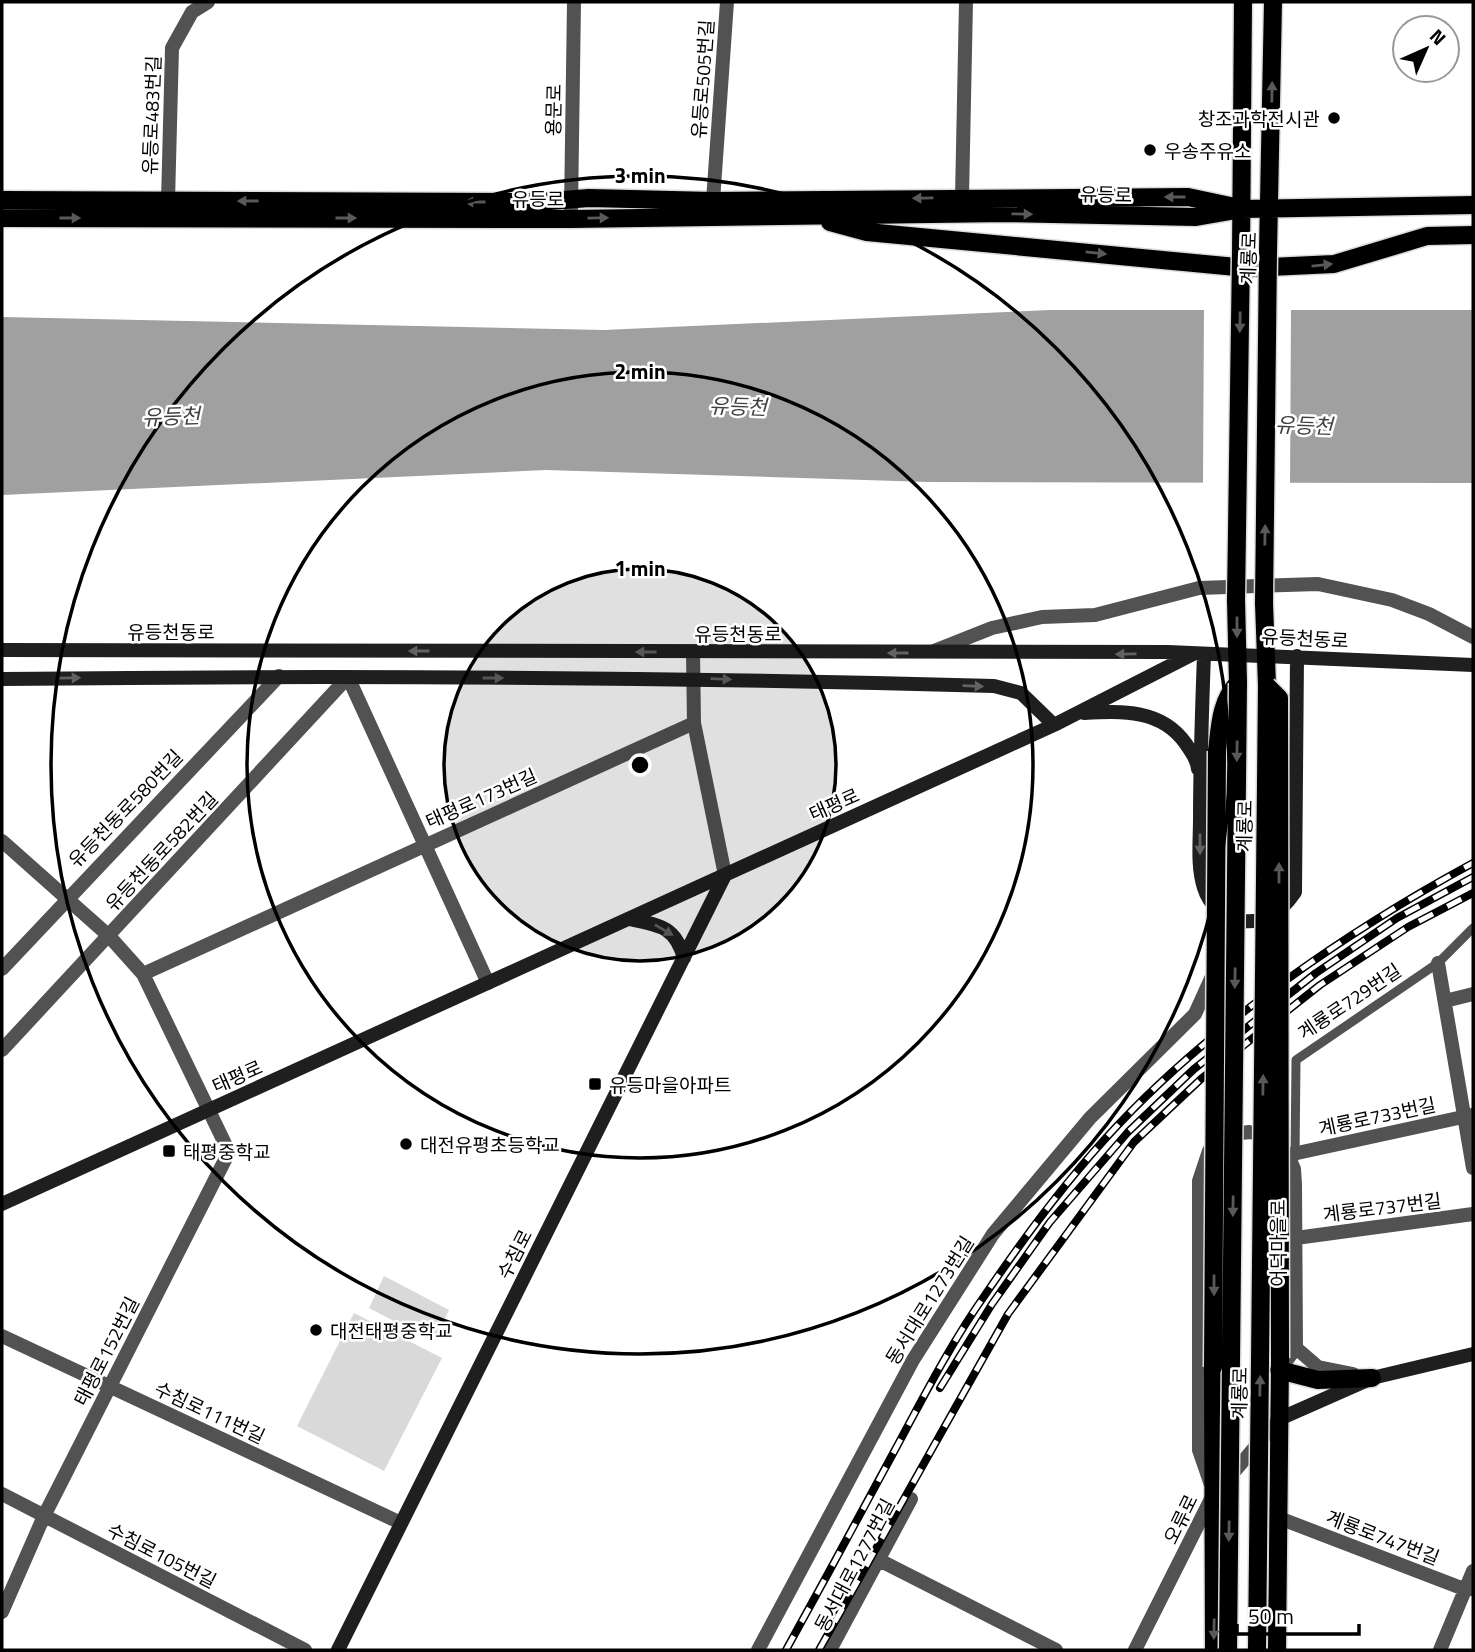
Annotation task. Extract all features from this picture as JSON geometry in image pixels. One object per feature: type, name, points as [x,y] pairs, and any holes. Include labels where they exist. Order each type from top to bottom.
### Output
[{"type":"main road","name":"계룡로","points":[[1228,1650],[1243,2]]},
{"type":"main road","name":"계룡로","points":[[1257,1650],[1267,686],[1264,603],[1273,2]]},
{"type":"main road","name":"유등로","points":[[2,200],[538,202],[571,199],[713,201],[1188,197],[1242,209]]},
{"type":"main road","name":"유등로","points":[[2,218],[571,219],[1007,213],[1196,217],[1242,209],[1473,205]]},
{"type":"main road","points":[[810,216],[867,232],[1247,268],[1334,264],[1427,236],[1473,235]]},
{"type":"main road","name":"유등천동로","points":[[2,650],[1199,653],[1473,665]]},
{"type":"main road","points":[[1199,653],[1200,867],[1205,891],[1223,914],[1237,920],[1253,922],[1268,918],[1286,906],[1295,892],[1297,656]]},
{"type":"main road","name":"태평로","points":[[2,1204],[1054,726],[1199,653]]},
{"type":"main road","points":[[2,679],[279,676],[695,678],[994,686],[1021,693],[1054,726]]},
{"type":"main road","points":[[1214,1650],[1217,751],[1221,718],[1229,692],[1238,683]]},
{"type":"main road","points":[[1267,686],[1279,698],[1280,1364],[1277,1650]]},
{"type":"main road","points":[[1079,713],[1123,711],[1163,722],[1179,735],[1197,760],[1200,789]]},
{"type":"main road","name":"수침로","points":[[338,1650],[725,875]]},
{"type":"main road","points":[[629,919],[661,925],[679,939],[684,958]]},
{"type":"main road","points":[[1280,1364],[1318,1380],[1372,1377],[1473,1354]]},
{"type":"main road","points":[[1279,1419],[1372,1377]]},
{"type":"street","name":"유등로483번길","points":[[167,201],[172,48],[192,12],[208,2]]},
{"type":"street","name":"용문로","points":[[571,219],[574,2]]},
{"type":"street","name":"유등로505번길","points":[[713,201],[727,2]]},
{"type":"street","points":[[962,197],[966,2]]},
{"type":"street","points":[[929,653],[992,628],[1042,617],[1095,615],[1199,587],[1318,584],[1392,600],[1429,614],[1473,637]]},
{"type":"street","points":[[693,652],[694,723],[725,875]]},
{"type":"street","name":"유등천동로580번길","points":[[2,969],[66,897],[279,676]]},
{"type":"street","points":[[348,677],[488,983]]},
{"type":"street","name":"유등천동로582번길","points":[[2,1050],[348,677]]},
{"type":"street","name":"태평로173번길","points":[[143,975],[694,723]]},
{"type":"street","points":[[2,842],[109,936],[143,975],[208,1110]]},
{"type":"street","name":"동서대로1273번길","points":[[758,1650],[913,1360],[993,1234],[1090,1118],[1195,1014],[1237,920]]},
{"type":"street","points":[[1438,963],[1469,1116],[1473,1168]]},
{"type":"street","points":[[1445,1001],[1473,994]]},
{"type":"street","name":"태평로152번길","points":[[2,1612],[44,1516],[229,1152],[208,1110]]},
{"type":"street","name":"계룡로733번길","points":[[1291,1154],[1469,1116]]},
{"type":"street","name":"어덕마을로","points":[[1214,1494],[1199,1450],[1199,1181],[1201,1165],[1220,1141],[1234,1134],[1257,1134],[1278,1143],[1291,1154],[1294,1169],[1296,1238],[1296,1348]]},
{"type":"street","name":"계룡로737번길","points":[[1296,1238],[1473,1214]]},
{"type":"street","name":"수침로111번길","points":[[2,1336],[401,1524]]},
{"type":"street","points":[[1280,1364],[1296,1348],[1318,1367],[1372,1377]]},
{"type":"street","name":"오류로","points":[[1135,1650],[1214,1494],[1279,1419]]},
{"type":"street","name":"수침로105번길","points":[[2,1494],[305,1650]]},
{"type":"street","name":"동서대로1277번길","points":[[830,1650],[911,1499]]},
{"type":"street","name":"계룡로747번길","points":[[1279,1518],[1469,1589]]},
{"type":"street","points":[[879,1560],[1056,1650]]},
{"type":"street","points":[[1440,1650],[1469,1589],[1473,1571]]},
{"type":"lane","name":"계룡로729번길","points":[[1291,1154],[1296,1060],[1438,963],[1473,928]]},
{"type":"shaded area","points":[[384,1276],[449,1310],[434,1342],[369,1308]]},
{"type":"shaded area","points":[[354,1313],[442,1358],[384,1471],[297,1426]]},
{"type":"water","name":"유등천","points":[[1050,310],[1473,310],[1473,483],[928,482],[546,470],[2,495],[2,317],[604,330]]},
{"type":"pier","points":[[1204,306],[1291,306],[1290,486],[1203,486]]},
{"type":"railway","points":[[786,1650],[961,1332],[1031,1229],[1099,1146],[1155,1088],[1240,1015],[1378,918],[1473,863]]},
{"type":"railway","points":[[940,1388],[992,1304],[1050,1222],[1128,1132],[1194,1069],[1316,973],[1397,918],[1473,877]]},
{"type":"railway","points":[[819,1650],[1008,1314],[1134,1142],[1201,1079],[1320,985],[1408,927],[1473,893]]},
{"type":"place","name":"창조과학전시관","points":[[1334,118]]},
{"type":"place","name":"우송주유소","points":[[1150,150]]},
{"type":"place","name":"유등마을아파트","points":[[595,1084]]},
{"type":"place","name":"대전유평초등학교","points":[[406,1144]]},
{"type":"place","name":"태평중학교","points":[[169,1151]]},
{"type":"place","name":"대전태평중학교","points":[[316,1330]]}]
